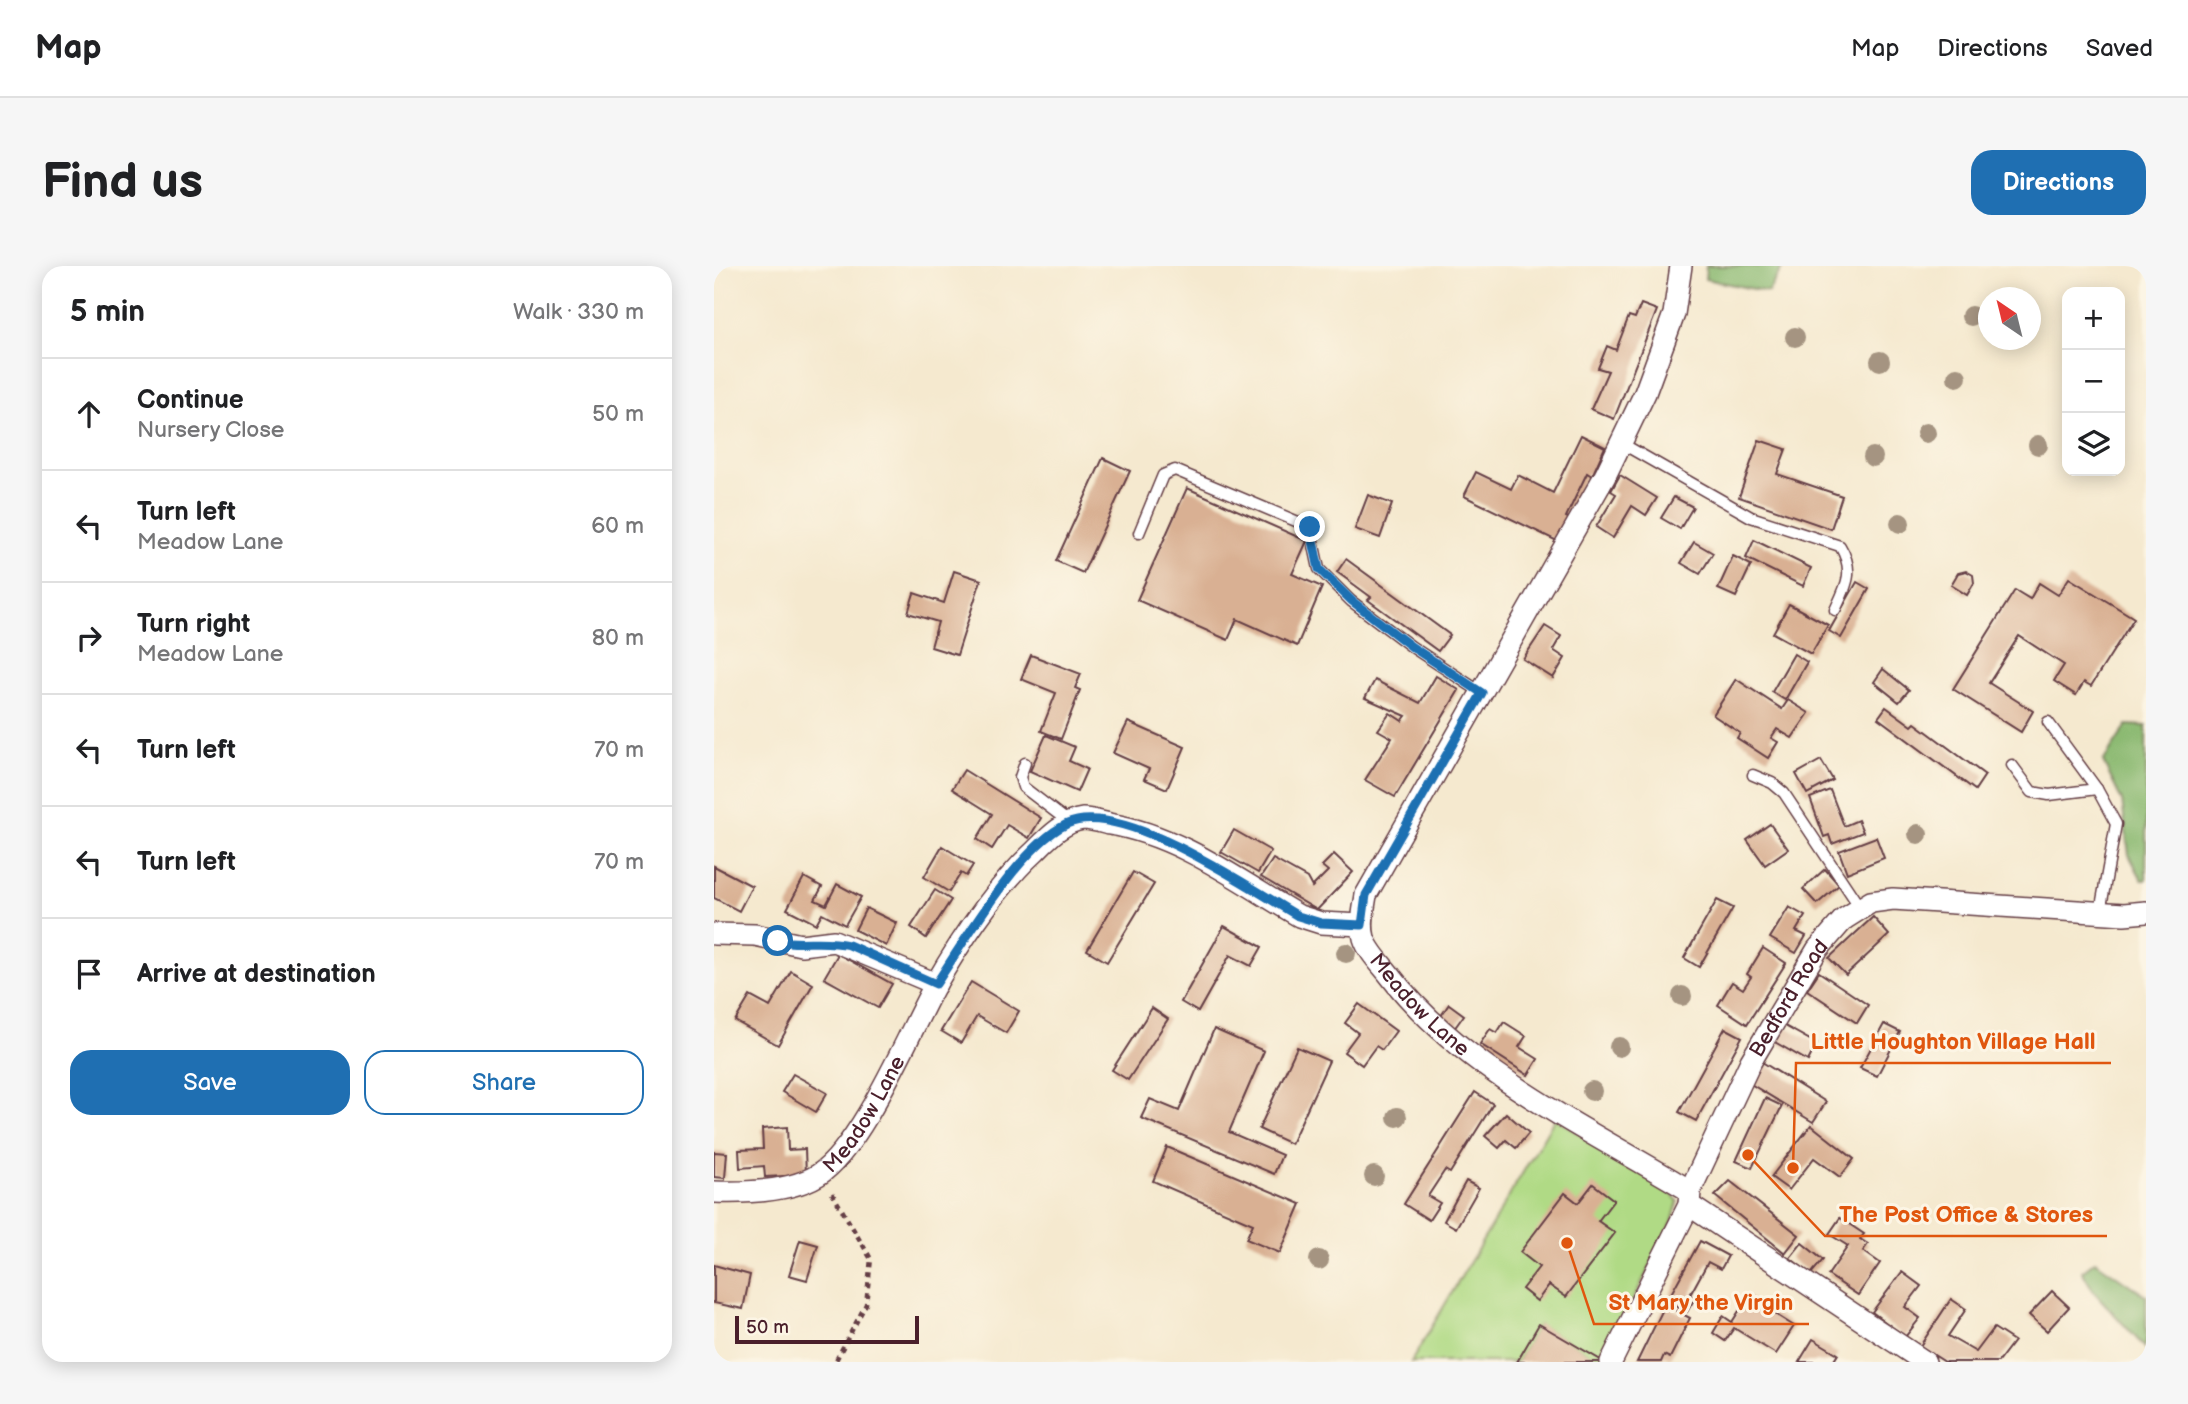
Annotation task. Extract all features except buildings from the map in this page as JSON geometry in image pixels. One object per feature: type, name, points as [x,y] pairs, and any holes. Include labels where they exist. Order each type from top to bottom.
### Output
[{"type":"street","points":[[1362,925],[1366,895],[1605,477],[1645,393],[1674,314],[1681,266]]},
{"type":"street","name":"Meadow Lane","points":[[714,1192],[804,1183],[820,1174],[839,1157],[867,1113],[936,984],[988,907],[1024,861],[1047,839],[1070,823],[1083,819],[1123,826],[1177,845],[1298,916],[1321,923],[1362,925],[1370,948],[1402,992],[1454,1042],[1517,1087],[1689,1198],[1925,1362]]},
{"type":"street","name":"Bedford Road","points":[[1611,1362],[1751,1061],[1784,1001],[1817,950],[1844,919],[1871,902],[1893,899],[2100,912],[2146,912]]},
{"type":"street","points":[[714,934],[755,934],[800,945],[834,941],[936,984]]},
{"type":"lane","points":[[1621,443],[1751,517],[1840,546],[1849,560],[1851,575],[1835,610]]},
{"type":"lane","points":[[1139,533],[1163,475],[1175,470],[1310,527],[1319,569],[1352,601],[1412,647],[1482,693]]},
{"type":"lane","points":[[2048,722],[2097,789],[2116,824],[2100,912]]},
{"type":"lane","points":[[1025,763],[1020,777],[1023,787],[1070,823]]},
{"type":"lane","points":[[2012,765],[2032,792],[2049,795],[2097,789]]},
{"type":"lane","points":[[1753,775],[1772,783],[1784,793],[1861,909]]},
{"type":"path","points":[[820,1174],[871,1259],[866,1304],[835,1362]]},
{"type":"green space","points":[[1706,266],[1783,266],[1768,292],[1705,279]]},
{"type":"green space","points":[[2127,725],[2146,726],[2146,880],[2142,880],[2129,855],[2122,801],[2103,762]]},
{"type":"green space","points":[[1555,1118],[1668,1190],[1678,1201],[1672,1223],[1602,1361],[1539,1325],[1517,1362],[1411,1362]]},
{"type":"green space","points":[[2095,1261],[2146,1296],[2146,1349],[2094,1292],[2082,1271]]},
{"type":"place","name":"The Post Office & Stores","points":[[1748,1155]]},
{"type":"place","name":"Little Houghton Village Hall","points":[[1793,1168]]},
{"type":"place","name":"St Mary the Virgin","points":[[1567,1243]]},
{"type":"route","points":[[778,941],[800,945],[834,941],[849,945],[936,984],[988,907],[1024,861],[1065,825],[1083,819],[1123,826],[1177,845],[1298,916],[1321,923],[1362,925],[1366,895],[1482,693],[1412,647],[1352,601],[1319,569],[1310,527]]}]
